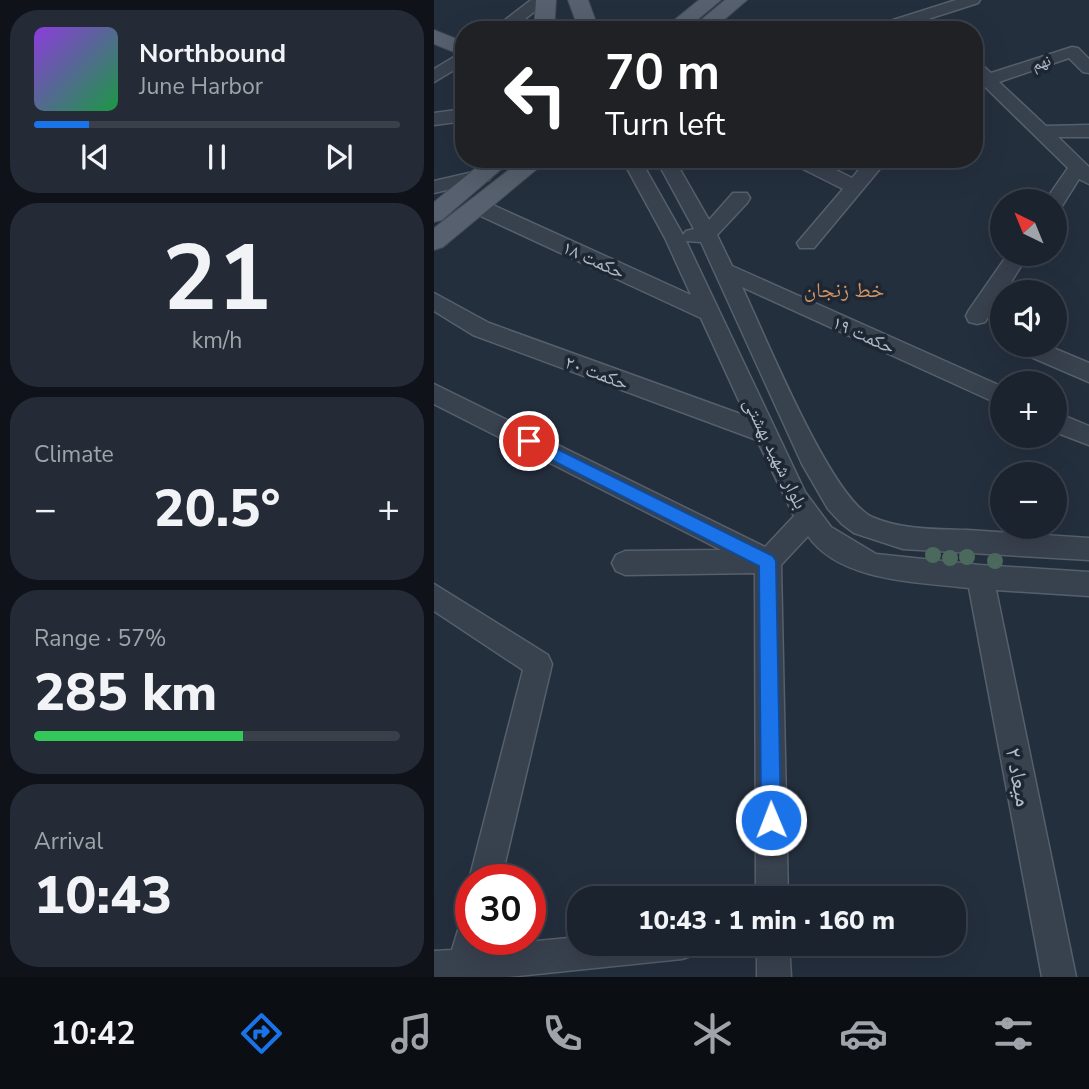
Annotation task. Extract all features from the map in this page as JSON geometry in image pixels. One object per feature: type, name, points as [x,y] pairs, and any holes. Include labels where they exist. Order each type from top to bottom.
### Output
[{"type":"main road","points":[[543,0],[544,21]]},
{"type":"main road","points":[[578,0],[585,21]]},
{"type":"main road","points":[[684,21],[711,0]]},
{"type":"main road","points":[[710,21],[737,0]]},
{"type":"main road","points":[[434,36],[455,48]]},
{"type":"main road","points":[[434,214],[491,168]]},
{"type":"main road","points":[[434,241],[526,168]]},
{"type":"street","points":[[513,21],[543,0]]},
{"type":"street","points":[[904,0],[925,21]]},
{"type":"street","points":[[905,21],[972,0]]},
{"type":"street","name":"نهم","points":[[983,74],[1072,52],[1089,68]]},
{"type":"street","points":[[434,77],[455,60]]},
{"type":"street","points":[[983,76],[1083,172],[1067,189]]},
{"type":"street","points":[[434,120],[455,116]]},
{"type":"street","points":[[1042,132],[1089,131]]},
{"type":"street","name":"بلوار شهید بهشتی","points":[[636,168],[675,238],[796,499],[822,535],[873,565],[980,577],[1089,584]]},
{"type":"street","name":"بلوار شهید بهشتی","points":[[670,168],[725,271],[810,457],[837,501],[863,525],[903,538],[1089,549]]},
{"type":"street","points":[[816,168],[855,187]]},
{"type":"street","points":[[807,243],[871,168]]},
{"type":"street","points":[[434,187],[482,176]]},
{"type":"street","points":[[675,238],[707,234],[740,198]]},
{"type":"street","name":"حکمت ۱۸","points":[[477,206],[711,313]]},
{"type":"street","points":[[977,316],[1011,266]]},
{"type":"street","name":"حکمت ۱۹","points":[[725,271],[990,391]]},
{"type":"street","name":"حکمت ۲۰","points":[[434,301],[481,329],[765,433]]},
{"type":"street","points":[[1052,357],[1089,373]]},
{"type":"street","points":[[434,393],[768,561]]},
{"type":"street","points":[[1067,427],[1087,436]]},
{"type":"street","points":[[772,886],[768,561],[808,519]]},
{"type":"street","points":[[625,563],[768,561]]},
{"type":"street","name":"میعاد ۲","points":[[980,577],[1059,977]]},
{"type":"street","points":[[434,596],[538,664],[489,864]]},
{"type":"street","points":[[458,962],[567,953]]},
{"type":"street","points":[[773,956],[774,977]]},
{"type":"district","name":"خط زنجان","points":[[844,290]]},
{"type":"route","points":[[529,441],[768,561],[771,820]]}]
